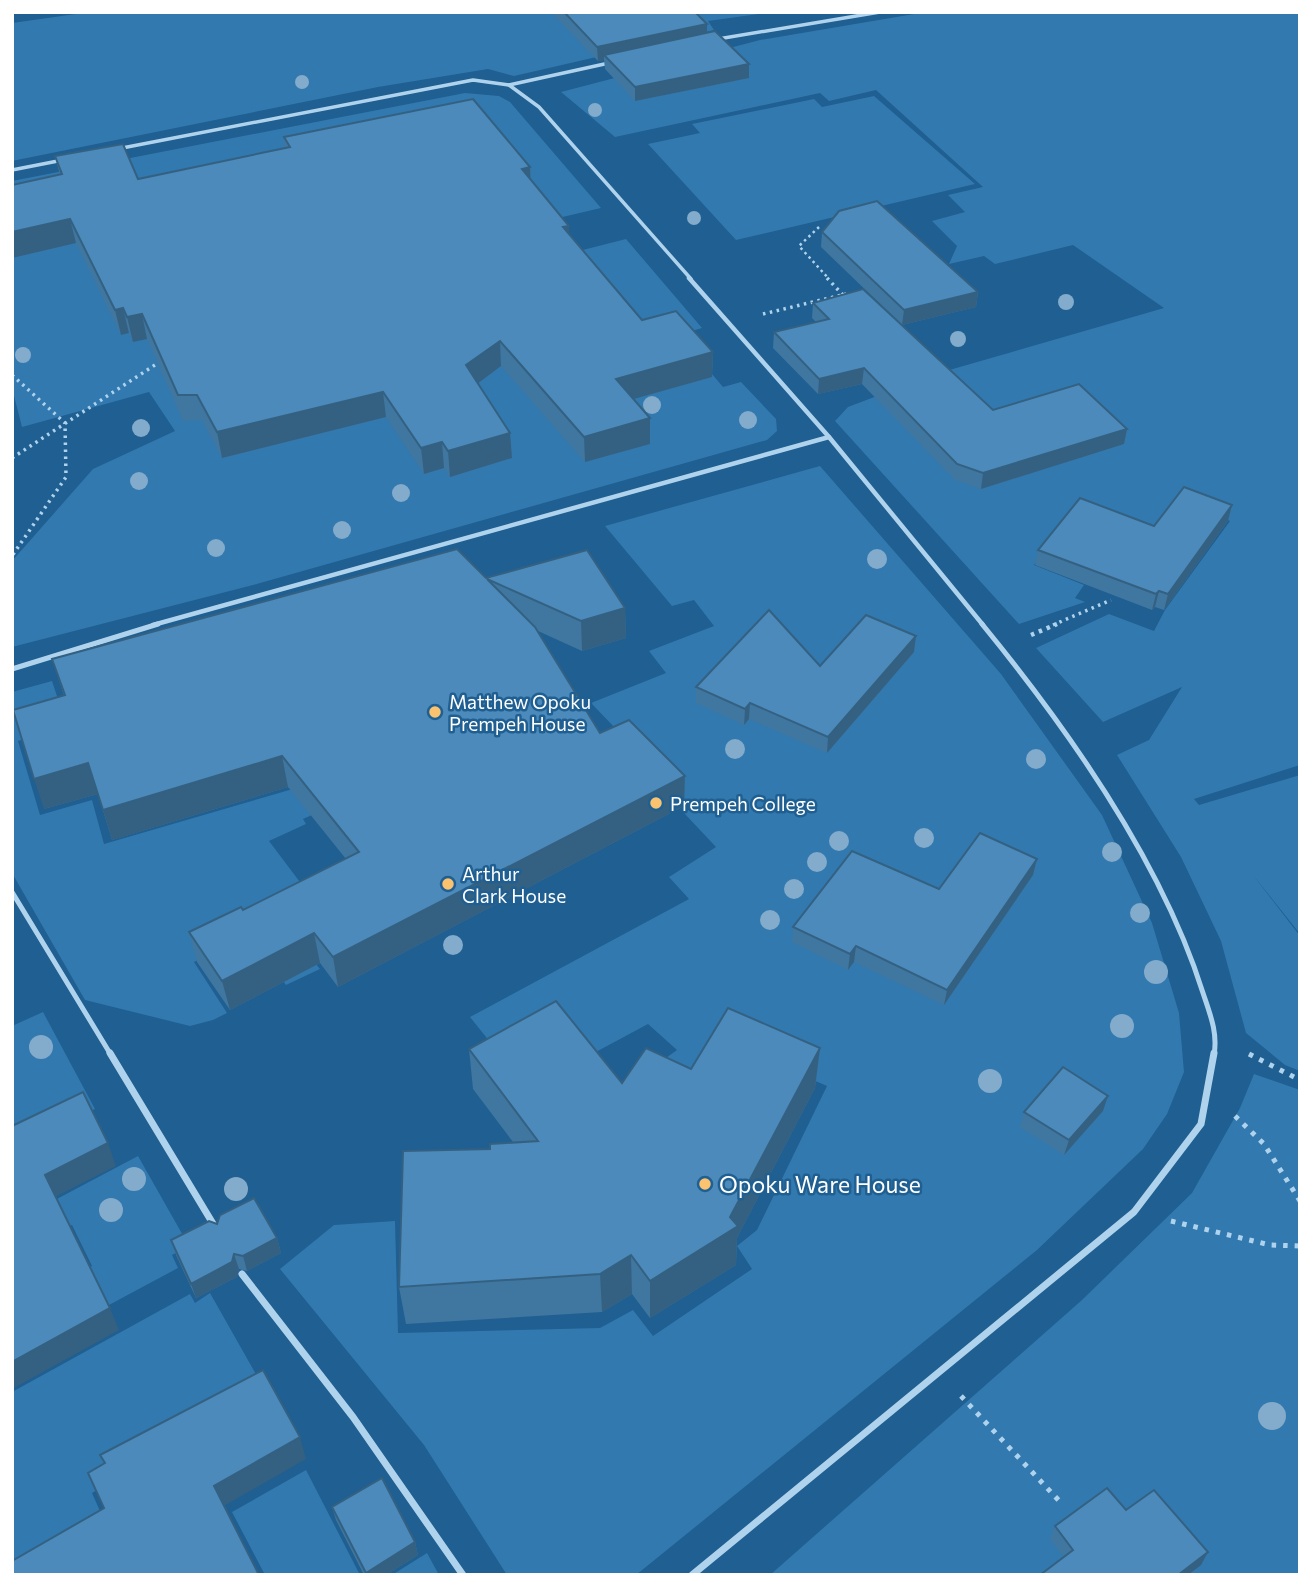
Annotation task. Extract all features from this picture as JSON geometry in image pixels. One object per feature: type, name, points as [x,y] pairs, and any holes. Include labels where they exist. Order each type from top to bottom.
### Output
[{"type":"lane","points":[[708,41],[880,12]]},
{"type":"lane","points":[[107,151],[473,80],[509,85],[615,62]]},
{"type":"lane","points":[[509,85],[539,107],[829,437],[1002,649],[1118,811],[1189,949],[1217,1038],[1201,1124],[1134,1212],[692,1575]]},
{"type":"lane","points":[[12,170],[66,159]]},
{"type":"lane","points":[[12,669],[173,619],[829,437]]},
{"type":"lane","points":[[12,892],[219,1233]]},
{"type":"lane","points":[[242,1274],[353,1417],[463,1575]]},
{"type":"path","points":[[819,227],[799,246],[843,295]]},
{"type":"path","points":[[728,323],[854,292]]},
{"type":"path","points":[[12,458],[163,360]]},
{"type":"path","points":[[12,374],[65,423],[66,477],[12,556]]},
{"type":"path","points":[[1002,649],[1111,600]]},
{"type":"path","points":[[1217,1038],[1300,1080]]},
{"type":"path","points":[[1206,1095],[1246,1124],[1280,1167],[1300,1201]]},
{"type":"path","points":[[1134,1212],[1270,1245],[1300,1246]]},
{"type":"path","points":[[939,1373],[1063,1505]]},
{"type":"shaded area","points":[[90,12],[772,12],[708,21],[714,30],[514,76],[488,69],[378,87],[12,161],[12,23]]},
{"type":"shaded area","points":[[926,12],[1300,12],[1300,765],[1194,799],[1199,805],[1300,775],[1300,934],[1253,875],[1300,936],[1300,1071],[1285,1065],[1246,1033],[1221,941],[1181,857],[1117,755],[1149,740],[1182,687],[1103,722],[1036,648],[1109,614],[1154,631],[1165,610],[1230,521],[1180,502],[1150,541],[1076,513],[1034,565],[1084,585],[1075,598],[1085,602],[1019,624],[835,421],[848,407],[932,375],[1164,308],[1073,245],[995,264],[984,256],[949,264],[957,246],[932,221],[965,212],[948,195],[983,187],[876,90],[829,101],[820,93],[615,137],[561,92],[760,40]]},
{"type":"shaded area","points":[[465,93],[499,96],[510,102],[601,208],[452,243],[571,253],[626,239],[702,328],[679,335],[723,387],[741,382],[776,419],[777,431],[767,440],[253,585],[12,647],[12,561],[93,469],[175,431],[149,392],[22,427],[12,388],[12,181]]},
{"type":"shaded area","points":[[874,96],[975,184],[736,240],[648,144],[700,133],[692,124],[814,99],[822,107]]},
{"type":"shaded area","points":[[820,466],[1001,674],[1102,815],[1152,923],[1179,1013],[1184,1072],[1167,1114],[1143,1149],[1037,1250],[636,1575],[507,1575],[424,1445],[280,1269],[334,1225],[395,1221],[398,1333],[600,1328],[633,1310],[653,1336],[752,1269],[737,1246],[757,1230],[827,1086],[727,1043],[686,1101],[638,1078],[677,1050],[648,1024],[594,1053],[506,1062],[470,1017],[689,899],[669,877],[716,847],[684,813],[692,808],[591,703],[666,673],[649,651],[714,626],[694,600],[672,606],[605,526]]},
{"type":"shaded area","points":[[52,681],[67,726],[18,741],[40,815],[92,800],[104,844],[571,708],[452,752],[303,819],[306,824],[269,841],[315,902],[279,919],[320,969],[286,985],[249,935],[194,962],[227,1013],[190,1026],[85,1000],[12,873],[12,692]]},
{"type":"shaded area","points":[[43,1012],[95,1109],[12,1149],[12,1026]]},
{"type":"shaded area","points":[[1254,1074],[1300,1090],[1300,1575],[770,1575],[1082,1300],[1192,1193],[1240,1108]]},
{"type":"shaded area","points":[[138,1156],[189,1246],[172,1255],[178,1268],[12,1357],[12,1308],[92,1266],[72,1225],[66,1227],[53,1201]]},
{"type":"shaded area","points":[[210,1293],[266,1392],[92,1493],[108,1529],[31,1575],[12,1575],[12,1392],[190,1294],[195,1303]]},
{"type":"shaded area","points":[[306,1470],[360,1575],[265,1575],[232,1512]]},
{"type":"shaded area","points":[[427,1553],[439,1575],[392,1575]]},
{"type":"building","points":[[564,12],[695,12],[707,24],[597,47]]},
{"type":"building","points":[[715,31],[749,64],[635,87],[604,55]]},
{"type":"building","points":[[473,99],[530,167],[522,169],[569,226],[563,227],[642,320],[676,311],[713,352],[616,379],[650,418],[584,437],[500,341],[466,365],[510,433],[448,451],[442,442],[421,448],[383,392],[217,432],[197,395],[178,395],[142,314],[127,317],[123,308],[115,310],[70,219],[12,232],[12,185],[62,174],[55,156],[123,144],[138,179],[290,147],[284,137]]},
{"type":"building","points":[[877,201],[978,292],[904,310],[822,232],[839,211]]},
{"type":"building","points":[[863,289],[993,410],[1079,384],[1127,429],[983,473],[957,464],[864,368],[819,379],[774,332],[829,319],[813,303]]},
{"type":"building","points":[[1184,487],[1232,505],[1168,594],[1159,591],[1156,594],[1038,550],[1080,498],[1154,526]]},
{"type":"building","points":[[457,549],[486,578],[587,550],[625,608],[581,621],[487,579],[535,627],[600,733],[629,720],[685,776],[333,957],[314,933],[222,981],[189,932],[241,907],[243,910],[359,852],[282,756],[103,810],[88,763],[34,779],[13,710],[65,695],[52,659]]},
{"type":"building","points":[[769,610],[820,666],[866,615],[916,636],[828,737],[750,703],[745,709],[696,687]]},
{"type":"building","points":[[980,833],[1037,859],[947,990],[856,946],[850,954],[793,927],[852,851],[939,889]]},
{"type":"building","name":"Opoku Ware House","points":[[556,1001],[622,1083],[646,1048],[691,1069],[728,1008],[820,1048],[730,1217],[738,1226],[650,1281],[631,1255],[600,1274],[399,1287],[403,1151],[490,1149],[490,1144],[538,1141],[469,1049]]},
{"type":"building","points":[[1063,1067],[1108,1096],[1069,1140],[1024,1112]]},
{"type":"building","points":[[83,1092],[108,1143],[45,1175],[110,1308],[12,1362],[12,1126]]},
{"type":"building","points":[[254,1198],[277,1238],[243,1256],[234,1254],[232,1262],[191,1284],[171,1240],[209,1221],[217,1224],[220,1215]]},
{"type":"building","points":[[263,1370],[300,1437],[214,1486],[259,1575],[12,1575],[12,1561],[104,1508],[88,1473],[105,1463],[100,1455]]},
{"type":"building","points":[[382,1478],[415,1542],[366,1573],[332,1507]]},
{"type":"building","points":[[1107,1488],[1126,1510],[1154,1490],[1208,1552],[1178,1575],[1040,1575],[1073,1550],[1055,1526]]},
{"type":"place","name":"Matthew Opoku Prempeh House","points":[[435,712]]},
{"type":"place","name":"Prempeh College","points":[[656,803]]},
{"type":"place","name":"Arthur Clark House","points":[[448,884]]},
{"type":"place","name":"Opoku Ware House","points":[[705,1184]]}]
